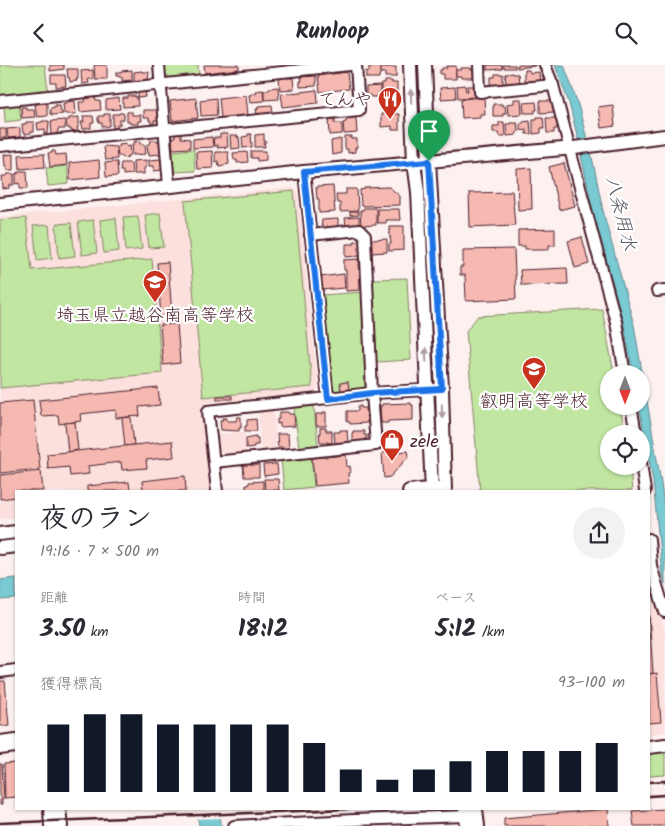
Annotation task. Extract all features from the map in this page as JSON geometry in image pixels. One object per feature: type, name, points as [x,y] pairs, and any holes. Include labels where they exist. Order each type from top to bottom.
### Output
[{"type":"street","points":[[158,65],[169,186]]},
{"type":"street","points":[[0,101],[350,65]]},
{"type":"street","points":[[0,147],[359,110],[356,65]]},
{"type":"street","points":[[410,65],[428,390],[431,490],[445,489],[442,389],[425,65]]},
{"type":"street","points":[[479,65],[480,92],[554,85]]},
{"type":"street","points":[[544,65],[554,85],[575,147],[624,365]]},
{"type":"street","points":[[0,204],[304,172],[575,147],[665,136]]},
{"type":"street","points":[[304,172],[328,399]]},
{"type":"street","points":[[214,462],[376,445],[365,236],[359,230],[310,235]]},
{"type":"street","points":[[218,490],[208,411],[372,393],[442,389]]},
{"type":"street","points":[[643,475],[645,490]]},
{"type":"street","points":[[0,534],[15,532]]},
{"type":"street","points":[[0,548],[15,546]]},
{"type":"street","points":[[650,552],[651,566],[665,612]]},
{"type":"street","points":[[0,672],[15,670]]},
{"type":"street","points":[[0,741],[15,739]]},
{"type":"street","points":[[650,747],[665,745]]},
{"type":"street","points":[[0,749],[15,747]]},
{"type":"street","points":[[50,810],[51,826]]},
{"type":"street","points":[[59,810],[61,826]]},
{"type":"street","points":[[234,826],[468,815],[478,826]]},
{"type":"shaded area","name":"埼玉県立越谷南高等学校","points":[[292,188],[298,192],[318,389],[313,393],[204,403],[212,490],[15,490],[15,517],[0,519],[0,217]]},
{"type":"shaded area","points":[[274,410],[277,450],[261,451],[258,411]]},
{"type":"shaded area","points":[[245,432],[246,455],[227,456],[219,450],[218,434]]},
{"type":"shaded area","points":[[650,579],[665,632],[665,732],[650,735]]},
{"type":"green space","points":[[0,65],[45,65],[48,92],[0,97]]},
{"type":"green space","points":[[163,65],[198,65],[199,75],[170,78],[164,73]]},
{"type":"green space","points":[[19,103],[21,120],[5,122],[4,104]]},
{"type":"green space","points":[[194,149],[195,171],[174,172],[173,151]]},
{"type":"green space","points":[[67,166],[69,184],[48,186],[46,168]]},
{"type":"green space","points":[[294,191],[312,387],[203,397],[185,201]]},
{"type":"green space","points":[[160,213],[164,247],[149,248],[145,215]]},
{"type":"green space","points":[[138,216],[142,249],[126,251],[123,217]]},
{"type":"green space","points":[[26,218],[32,270],[152,259],[162,373],[0,388],[0,220]]},
{"type":"green space","points":[[116,218],[119,251],[104,253],[100,220]]},
{"type":"green space","points":[[93,220],[97,253],[82,255],[78,222]]},
{"type":"green space","points":[[71,223],[75,256],[59,258],[56,224]]},
{"type":"green space","points":[[49,225],[52,258],[37,260],[33,226]]},
{"type":"green space","points":[[407,278],[411,360],[376,362],[372,279]]},
{"type":"green space","points":[[363,292],[365,387],[361,391],[335,394],[332,390],[322,295]]},
{"type":"green space","name":"叡明高等学校","points":[[602,309],[612,365],[600,365],[600,415],[622,415],[623,425],[600,425],[600,475],[631,475],[632,490],[480,490],[466,331],[478,316]]},
{"type":"green space","points":[[314,406],[318,446],[299,448],[294,408]]},
{"type":"green space","points":[[311,456],[314,487],[284,490],[281,459]]},
{"type":"green space","points":[[665,748],[665,775],[650,776],[650,751]]},
{"type":"water","points":[[555,65],[564,65],[577,101],[587,139],[578,139],[569,103]]},
{"type":"water","points":[[591,152],[604,215],[634,325],[641,365],[631,365],[624,325],[593,211],[581,155]]},
{"type":"water","points":[[641,415],[649,415],[665,514],[665,584],[662,574],[650,465],[650,425],[643,425]]},
{"type":"water","points":[[15,578],[15,599],[0,600],[0,580]]},
{"type":"water","points":[[197,810],[220,810],[221,826],[199,826]]},
{"type":"pier","points":[[194,810],[222,810],[223,818],[195,819]]},
{"type":"building","points":[[50,65],[64,65],[64,69],[50,71]]},
{"type":"building","points":[[94,65],[107,65],[107,79],[95,79]]},
{"type":"building","points":[[204,65],[239,65],[239,69],[205,73]]},
{"type":"building","points":[[487,65],[502,65],[502,69],[487,70]]},
{"type":"building","points":[[503,65],[515,65],[515,68],[503,68]]},
{"type":"building","points":[[517,65],[535,65],[535,66],[517,68]]},
{"type":"building","points":[[447,66],[456,66],[456,79],[443,79],[443,74],[440,74],[440,70],[447,68]]},
{"type":"building","points":[[369,67],[380,67],[379,78],[366,78],[366,71],[369,72]]},
{"type":"building","points":[[396,67],[396,77],[385,77],[385,73],[381,73],[381,68]]},
{"type":"building","points":[[461,68],[471,68],[474,78],[456,76],[456,70],[461,70]]},
{"type":"building","points":[[67,69],[78,69],[77,81],[70,82]]},
{"type":"building","points":[[93,70],[93,79],[88,79],[89,83],[82,84],[81,71]]},
{"type":"building","points":[[132,70],[132,80],[122,81],[122,77],[116,76],[116,72]]},
{"type":"building","points":[[525,70],[529,70],[530,73],[539,72],[540,82],[524,82]]},
{"type":"building","points":[[134,72],[149,72],[148,80],[134,81]]},
{"type":"building","points":[[347,72],[349,89],[320,92],[318,76]]},
{"type":"building","points":[[495,74],[503,74],[503,85],[491,86],[491,77],[495,77]]},
{"type":"building","points":[[505,74],[518,74],[519,83],[506,84]]},
{"type":"building","points":[[51,75],[65,75],[66,86],[56,87],[56,83],[51,83]]},
{"type":"building","points":[[287,76],[287,78],[293,78],[294,89],[280,90],[279,79]]},
{"type":"building","points":[[316,76],[316,86],[300,87],[301,77]]},
{"type":"building","points":[[385,81],[397,83],[397,92],[381,93],[381,84],[385,84]]},
{"type":"building","points":[[465,85],[466,91],[468,91],[467,86],[475,86],[476,97],[458,98],[457,86]]},
{"type":"building","points":[[380,86],[380,97],[366,95],[366,87]]},
{"type":"building","points":[[278,87],[279,99],[264,100],[264,90]]},
{"type":"building","points":[[455,87],[456,98],[441,99],[440,88]]},
{"type":"building","points":[[138,90],[145,90],[146,97],[138,98]]},
{"type":"building","points":[[263,90],[264,101],[250,102],[249,95],[251,93]]},
{"type":"building","points":[[317,90],[318,103],[283,107],[281,94]]},
{"type":"building","points":[[246,95],[248,115],[221,118],[219,98]]},
{"type":"building","points":[[128,96],[137,97],[138,106],[123,107],[123,98],[128,98]]},
{"type":"building","points":[[86,97],[95,97],[96,101],[100,101],[101,110],[80,112],[79,102],[85,102]]},
{"type":"building","points":[[484,97],[485,114],[480,114],[480,117],[462,118],[461,99]]},
{"type":"building","points":[[119,98],[120,109],[106,110],[106,100]]},
{"type":"building","points":[[196,98],[198,118],[172,121],[170,101]]},
{"type":"building","points":[[216,98],[217,115],[201,116],[200,100]]},
{"type":"building","points":[[514,99],[521,99],[522,114],[508,115],[507,104],[514,103]]},
{"type":"building","points":[[75,101],[76,114],[64,113],[63,103]]},
{"type":"building","points":[[540,101],[553,101],[554,112],[540,113]]},
{"type":"building","points":[[536,102],[537,110],[535,110],[535,113],[524,113],[523,103]]},
{"type":"building","points":[[47,103],[47,116],[37,117],[35,104]]},
{"type":"building","points":[[493,104],[505,106],[506,113],[503,113],[503,116],[493,116]]},
{"type":"building","points":[[55,105],[60,105],[63,114],[50,114],[50,108],[55,107]]},
{"type":"building","points":[[272,105],[273,113],[257,114],[256,109],[258,109],[258,106]]},
{"type":"building","points":[[613,105],[615,126],[601,128],[598,107]]},
{"type":"building","points":[[21,107],[34,109],[35,117],[22,118]]},
{"type":"building","points":[[143,110],[157,110],[158,121],[154,121],[154,124],[151,124],[149,118],[143,118]]},
{"type":"building","points":[[127,112],[132,112],[132,115],[140,115],[141,121],[138,121],[138,124],[130,124],[130,122],[127,122]]},
{"type":"building","points":[[104,114],[110,114],[110,126],[102,127],[102,123],[98,121],[98,116],[104,116]]},
{"type":"building","points":[[113,114],[124,114],[124,120],[120,120],[120,125],[117,125],[117,128],[113,128]]},
{"type":"building","points":[[381,114],[399,114],[399,130],[392,130],[392,126],[381,127]]},
{"type":"building","points":[[83,116],[93,116],[94,123],[91,123],[91,128],[83,129],[81,122],[84,122]]},
{"type":"building","points":[[79,117],[78,131],[72,132],[70,128],[67,128],[66,120]]},
{"type":"building","points":[[537,117],[543,117],[544,128],[541,128],[541,133],[533,134],[533,119],[537,119]]},
{"type":"building","points":[[356,118],[357,133],[344,134],[343,122],[346,119]]},
{"type":"building","points":[[546,118],[557,118],[557,129],[554,129],[554,133],[547,133]]},
{"type":"building","points":[[329,119],[335,119],[335,123],[342,123],[342,134],[330,135]]},
{"type":"building","points":[[65,120],[65,129],[58,129],[56,135],[52,135],[51,121]]},
{"type":"building","points":[[530,120],[531,134],[526,134],[526,129],[520,130],[520,123]]},
{"type":"building","points":[[49,121],[48,134],[45,134],[45,129],[38,130],[37,123]]},
{"type":"building","points":[[26,122],[34,122],[34,132],[24,135],[22,124],[26,124]]},
{"type":"building","points":[[499,122],[504,122],[505,136],[499,136],[498,132],[493,132],[493,126],[499,126]]},
{"type":"building","points":[[510,122],[517,122],[518,131],[516,135],[507,136],[506,124],[510,124]]},
{"type":"building","points":[[20,128],[20,137],[8,138],[7,129]]},
{"type":"building","points":[[0,129],[6,129],[6,138],[0,138]]},
{"type":"building","points":[[175,134],[181,134],[181,138],[190,139],[190,148],[173,149],[172,138],[175,138]]},
{"type":"building","points":[[220,134],[227,134],[228,147],[217,148],[217,145],[214,146],[213,138],[220,138]]},
{"type":"building","points":[[248,134],[251,134],[252,147],[243,148],[242,137],[248,136]]},
{"type":"building","points":[[264,134],[265,147],[255,147],[255,135]]},
{"type":"building","points":[[230,136],[239,137],[240,148],[231,149]]},
{"type":"building","points":[[212,137],[213,147],[193,148],[193,139]]},
{"type":"building","points":[[345,137],[357,139],[355,152],[348,153],[348,149],[345,149]]},
{"type":"building","points":[[341,139],[341,153],[332,155],[331,141]]},
{"type":"building","points":[[151,140],[160,142],[161,154],[149,155],[147,145],[150,144]]},
{"type":"building","points":[[141,141],[141,144],[145,144],[146,154],[133,155],[132,145],[134,145],[134,142]]},
{"type":"building","points":[[126,143],[126,146],[130,145],[131,155],[123,158],[123,156],[118,156],[117,147],[120,146],[119,144]]},
{"type":"building","points":[[103,147],[116,147],[117,159],[105,160]]},
{"type":"building","points":[[52,151],[55,151],[56,155],[66,154],[67,165],[50,167],[48,153],[52,153]]},
{"type":"building","points":[[212,151],[213,168],[197,169],[196,152]]},
{"type":"building","points":[[251,151],[266,151],[266,160],[257,161],[257,158],[251,158]]},
{"type":"building","points":[[215,152],[228,152],[229,164],[219,166],[218,161],[215,162]]},
{"type":"building","points":[[247,152],[248,162],[237,163],[237,160],[234,160],[233,153]]},
{"type":"building","points":[[13,154],[13,170],[7,170],[4,155]]},
{"type":"building","points":[[44,154],[45,167],[20,169],[19,155]]},
{"type":"building","points":[[161,159],[162,170],[154,171],[154,166],[149,166],[149,160]]},
{"type":"building","points":[[99,160],[100,177],[70,180],[69,163]]},
{"type":"building","points":[[146,160],[144,174],[134,174],[133,161]]},
{"type":"building","points":[[117,162],[118,176],[106,177],[105,163]]},
{"type":"building","points":[[121,163],[131,163],[132,174],[123,175],[123,171],[120,171]]},
{"type":"building","points":[[564,163],[575,206],[559,210],[549,167]]},
{"type":"building","points":[[531,168],[532,209],[518,210],[517,169]]},
{"type":"building","points":[[19,171],[27,171],[28,188],[20,188],[20,183],[16,184],[16,174]]},
{"type":"building","points":[[7,174],[14,174],[14,185],[3,189],[2,176],[7,176]]},
{"type":"building","points":[[333,186],[335,212],[319,213],[319,199],[317,199],[316,187]]},
{"type":"building","points":[[389,187],[400,196],[400,205],[361,206],[360,190]]},
{"type":"building","points":[[346,189],[357,189],[358,211],[340,212],[340,203],[337,203],[336,194],[346,194]]},
{"type":"building","points":[[512,190],[515,225],[470,227],[469,193],[510,192]]},
{"type":"building","points":[[363,208],[376,208],[376,225],[361,226],[360,211]]},
{"type":"building","points":[[377,209],[399,209],[400,220],[385,220],[386,223],[377,223]]},
{"type":"building","points":[[350,212],[358,212],[358,215],[350,216]]},
{"type":"building","points":[[359,217],[359,225],[346,226],[345,218]]},
{"type":"building","points":[[338,219],[338,229],[321,230],[322,220]]},
{"type":"building","points":[[389,226],[404,226],[404,250],[389,251],[389,244],[391,244]]},
{"type":"building","points":[[555,229],[555,245],[549,245],[549,249],[525,249],[525,246],[518,246],[518,230]]},
{"type":"building","points":[[582,237],[589,264],[575,268],[568,241]]},
{"type":"building","points":[[387,239],[387,252],[371,253],[371,240]]},
{"type":"building","points":[[354,241],[360,241],[360,255],[346,257],[346,244],[354,244]]},
{"type":"building","points":[[514,249],[516,299],[466,301],[465,275],[460,275],[460,267],[463,267],[463,250]]},
{"type":"building","points":[[359,259],[360,290],[346,291],[344,260]]},
{"type":"building","points":[[168,262],[172,316],[161,317],[157,263]]},
{"type":"building","points":[[567,268],[568,284],[521,285],[520,270]]},
{"type":"building","points":[[344,274],[345,288],[321,290],[320,277]]},
{"type":"building","points":[[177,324],[180,363],[163,365],[160,325]]},
{"type":"building","points":[[348,382],[349,390],[341,391],[340,383]]},
{"type":"building","points":[[158,388],[160,405],[139,407],[140,416],[116,418],[116,410],[80,414],[81,421],[59,424],[58,415],[41,416],[39,400]]},
{"type":"building","points":[[217,396],[232,396],[232,399],[217,399]]},
{"type":"building","points":[[33,400],[40,469],[0,473],[0,403]]},
{"type":"building","points":[[411,403],[413,405],[413,420],[381,423],[380,406],[382,404]]},
{"type":"building","points":[[358,406],[366,408],[367,423],[350,424],[350,422],[347,422],[347,411],[358,411]]},
{"type":"building","points":[[280,412],[294,414],[295,426],[280,427],[280,423],[277,424],[277,419],[279,419]]},
{"type":"building","points":[[323,412],[326,412],[326,426],[316,426],[316,414],[323,414]]},
{"type":"building","points":[[131,417],[134,445],[125,446],[122,418]]},
{"type":"building","points":[[237,417],[241,417],[241,428],[239,428],[239,431],[221,430],[220,420],[227,418],[227,421],[236,421]]},
{"type":"building","points":[[256,419],[257,431],[245,431],[247,420]]},
{"type":"building","points":[[75,422],[78,450],[68,452],[65,423]]},
{"type":"building","points":[[320,428],[332,431],[332,443],[320,442]]},
{"type":"building","points":[[340,430],[347,430],[348,442],[335,443],[334,432],[340,432]]},
{"type":"building","points":[[353,431],[364,431],[364,435],[367,435],[367,438],[363,441],[352,442]]},
{"type":"building","points":[[277,434],[288,434],[289,449],[278,447]]},
{"type":"building","points":[[256,436],[258,438],[258,445],[246,448],[246,438]]},
{"type":"building","points":[[172,441],[174,457],[146,460],[147,468],[122,470],[121,462],[88,466],[89,474],[70,476],[69,467],[48,469],[47,454]]},
{"type":"building","points":[[408,451],[409,456],[390,477],[384,478],[382,453]]},
{"type":"building","points":[[346,455],[347,467],[350,466],[351,472],[348,473],[349,483],[315,486],[312,458]]},
{"type":"building","points":[[243,463],[259,465],[259,477],[244,477]]},
{"type":"building","points":[[277,464],[278,474],[264,476],[263,465]]},
{"type":"building","points":[[41,471],[43,490],[15,490],[15,497],[0,499],[0,475]]},
{"type":"building","points":[[185,476],[186,490],[143,490],[142,481]]},
{"type":"building","points":[[264,479],[278,479],[279,490],[265,490]]},
{"type":"building","points":[[263,481],[263,490],[246,490],[246,485],[249,482]]},
{"type":"building","points":[[129,482],[130,490],[87,490],[87,486]]},
{"type":"building","points":[[650,629],[653,673],[650,674]]},
{"type":"building","points":[[657,673],[661,722],[650,723],[650,674]]},
{"type":"building","points":[[0,681],[5,681],[9,725],[0,726]]},
{"type":"building","points":[[15,763],[15,797],[5,798],[4,764]]},
{"type":"building","points":[[0,764],[2,764],[4,799],[2,799],[2,805],[0,805]]},
{"type":"building","points":[[665,809],[665,826],[634,826],[632,811]]},
{"type":"building","points":[[608,810],[609,826],[504,826],[504,818]]},
{"type":"railway","points":[[650,782],[665,781]]},
{"type":"railway","points":[[650,796],[665,795]]},
{"type":"railway","points":[[0,823],[323,810]]},
{"type":"place","name":"てんや","points":[[390,120]]},
{"type":"place","name":"埼玉県立越谷南高等学校","points":[[155,303]]},
{"type":"place","name":"叡明高等学校","points":[[534,390]]},
{"type":"place","name":"zele","points":[[392,462]]},
{"type":"route","points":[[429,161],[442,389],[372,393],[328,399],[304,172],[429,161]]},
{"type":"water label","name":"八条用水","points":[[622,213]]}]
